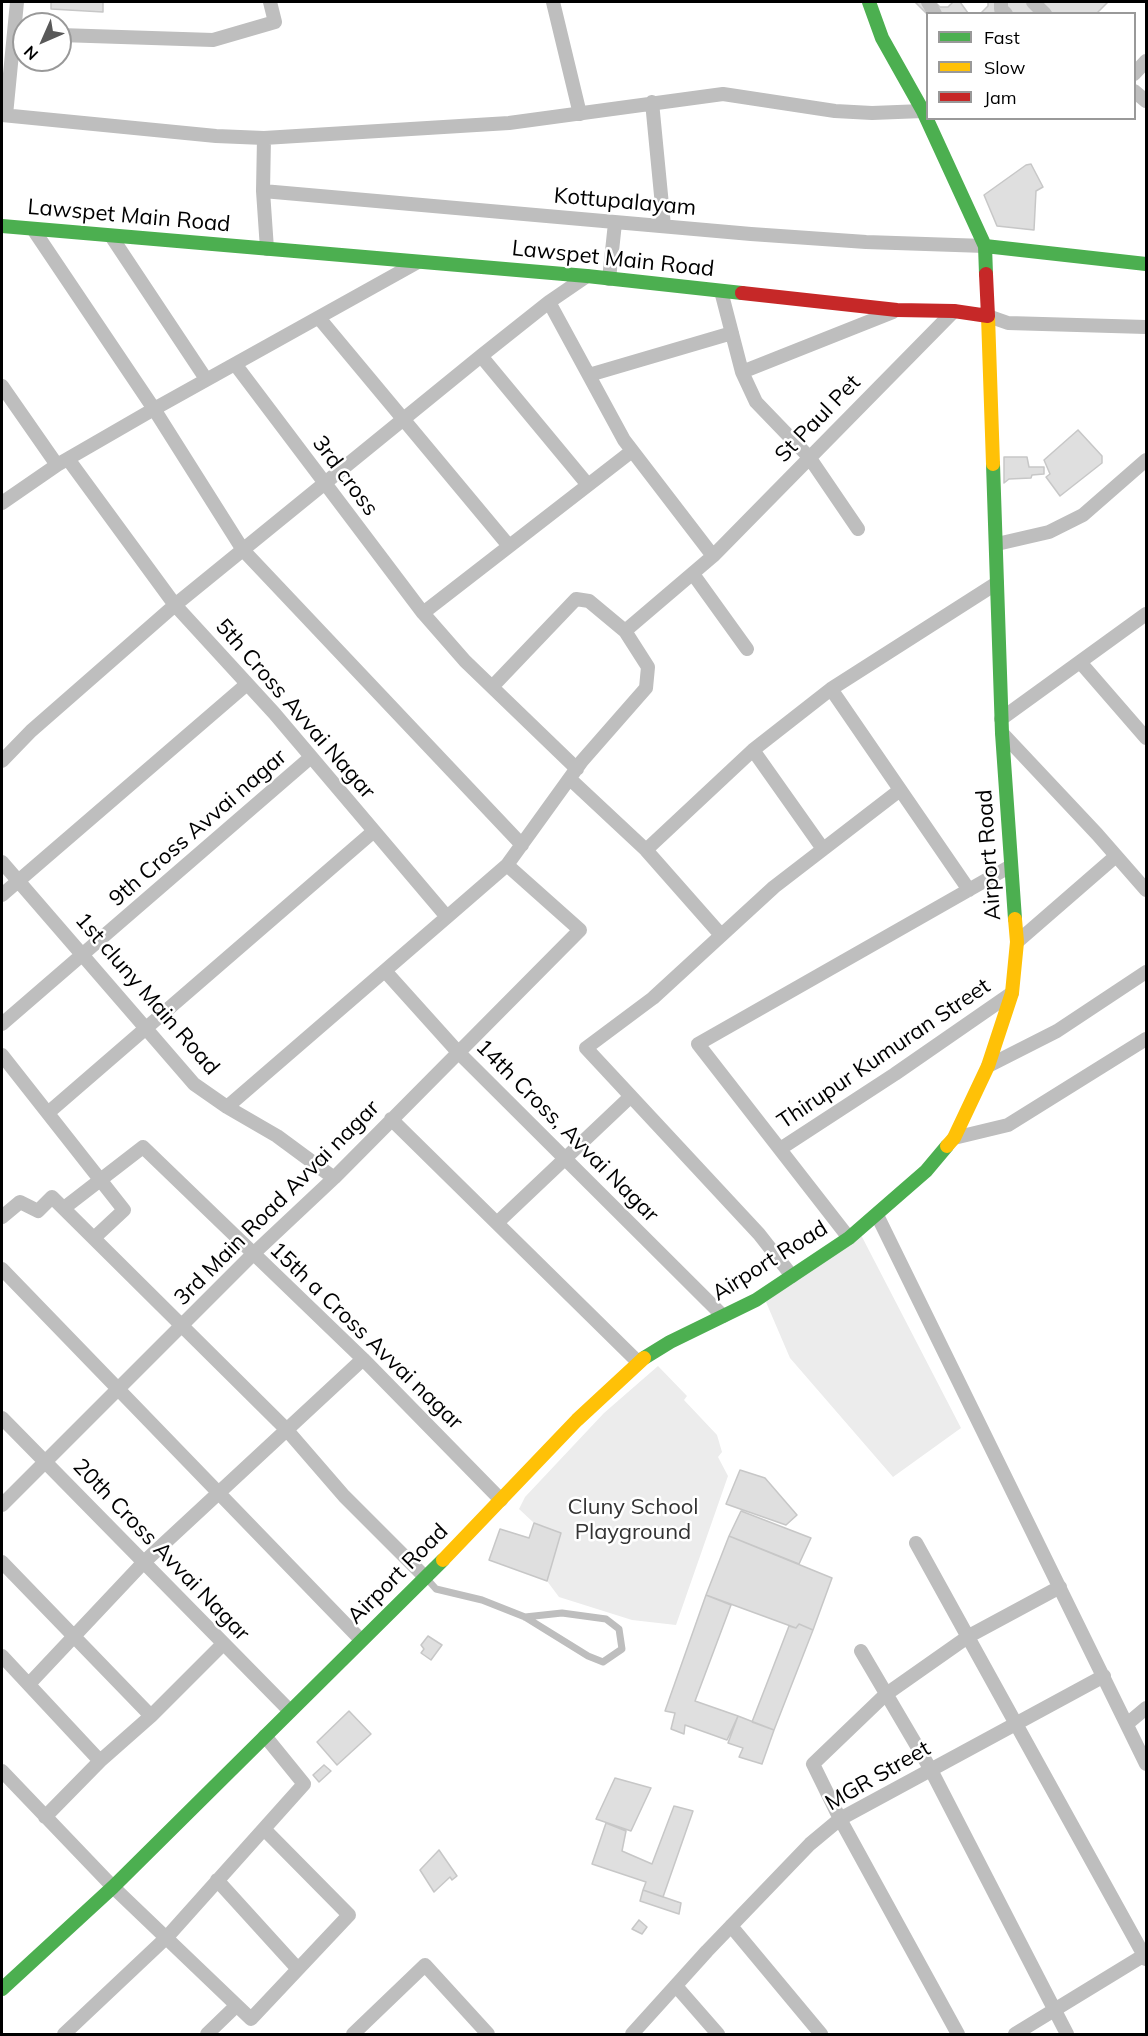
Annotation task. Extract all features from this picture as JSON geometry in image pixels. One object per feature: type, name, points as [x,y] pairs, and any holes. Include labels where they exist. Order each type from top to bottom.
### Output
[{"type":"street","points":[[72,35],[213,40],[275,22],[270,2]]},
{"type":"street","points":[[553,2],[580,114]]},
{"type":"street","points":[[869,2],[882,38],[926,118]]},
{"type":"street","points":[[12,72],[4,115],[216,136],[264,138],[509,123],[723,94],[835,111],[872,113],[923,111]]},
{"type":"street","points":[[652,102],[664,226]]},
{"type":"street","points":[[927,120],[985,246],[987,316],[1008,323],[1146,327]]},
{"type":"street","points":[[264,138],[263,191],[267,249]]},
{"type":"street","name":"Kottupalayam","points":[[263,191],[615,223],[866,242],[985,246]]},
{"type":"street","points":[[609,279],[615,223]]},
{"type":"street","name":"Lawspet Main Road","points":[[2,226],[587,276],[897,310],[954,311],[987,316]]},
{"type":"street","points":[[33,229],[154,409],[243,550],[522,845]]},
{"type":"street","points":[[111,236],[207,380]]},
{"type":"street","points":[[985,246],[1146,264]]},
{"type":"street","points":[[2,503],[62,462],[418,262]]},
{"type":"street","points":[[2,761],[31,731],[175,605],[481,356],[549,302],[587,276]]},
{"type":"street","points":[[721,291],[742,372],[756,402],[809,457],[858,529]]},
{"type":"street","points":[[549,302],[632,451],[713,556]]},
{"type":"street","points":[[742,372],[897,310]]},
{"type":"street","name":"St Paul Pet","points":[[625,631],[713,556],[954,311]]},
{"type":"street","name":"Airport Road","points":[[2,1989],[113,1887],[426,1578],[577,1420],[638,1362],[670,1342],[756,1300],[849,1238],[926,1171],[954,1138],[988,1066],[1012,993],[1017,942],[1009,867],[1001,726],[997,544],[987,316]]},
{"type":"street","points":[[319,318],[509,546]]},
{"type":"street","points":[[589,375],[732,333]]},
{"type":"street","points":[[481,356],[588,485]]},
{"type":"street","name":"3rd cross","points":[[235,364],[423,613],[646,850],[721,935]]},
{"type":"street","name":"5th Cross Avvai Nagar","points":[[2,386],[175,605],[311,757],[447,917]]},
{"type":"street","points":[[423,613],[632,451]]},
{"type":"street","points":[[997,544],[1049,532],[1083,515],[1146,461]]},
{"type":"street","points":[[693,574],[747,649]]},
{"type":"street","points":[[646,850],[753,750],[831,689],[997,583]]},
{"type":"street","points":[[227,1107],[507,865],[573,774],[646,688],[648,667],[625,631],[589,601],[576,599],[492,687]]},
{"type":"street","points":[[1146,614],[1080,662],[1001,726],[1146,890]]},
{"type":"street","points":[[1080,662],[1146,738]]},
{"type":"street","points":[[2,895],[247,684]]},
{"type":"street","points":[[831,689],[969,890]]},
{"type":"street","points":[[753,750],[823,849]]},
{"type":"street","name":"9th Cross Avvai nagar","points":[[2,1024],[311,757]]},
{"type":"street","points":[[792,1276],[759,1234],[629,1098],[586,1047],[653,998],[774,887],[900,789]]},
{"type":"street","points":[[50,1112],[374,831]]},
{"type":"street","points":[[1017,942],[1116,856]]},
{"type":"street","name":"1st cluny Main Road","points":[[2,862],[148,1028],[194,1084],[227,1107],[277,1136],[334,1178]]},
{"type":"street","name":"3rd Main Road Avvai nagar","points":[[2,1505],[47,1463],[252,1255],[334,1178],[457,1051],[499,1013],[580,930],[507,865]]},
{"type":"street","points":[[849,1238],[698,1044],[1009,867]]},
{"type":"street","name":"14th Cross, Avvai Nagar","points":[[385,971],[457,1051],[723,1316]]},
{"type":"street","points":[[988,1066],[1057,1031],[1146,972]]},
{"type":"street","name":"Thirupur Kumuran Street","points":[[780,1149],[895,1074],[1012,993]]},
{"type":"street","points":[[954,1138],[1008,1125],[1146,1039]]},
{"type":"street","points":[[2,1055],[50,1112],[124,1210],[94,1238]]},
{"type":"street","points":[[498,1222],[629,1098]]},
{"type":"street","points":[[391,1119],[638,1362]]},
{"type":"street","name":"15th a Cross Avvai nagar","points":[[64,1208],[143,1147],[252,1255],[363,1359],[501,1500]]},
{"type":"street","points":[[2,1216],[20,1202],[38,1211],[52,1197],[184,1325],[286,1429],[344,1496],[426,1578]]},
{"type":"street","points":[[878,1215],[1146,1764]]},
{"type":"street","points":[[2,1269],[361,1640]]},
{"type":"street","points":[[28,1684],[143,1563],[363,1359]]},
{"type":"street","name":"20th Cross Avvai Nagar","points":[[2,1418],[290,1711]]},
{"type":"street","points":[[916,1542],[1146,1956],[1053,2009],[1015,2034]]},
{"type":"street","points":[[2,1562],[151,1716]]},
{"type":"street","points":[[958,2034],[840,1819],[813,1764],[885,1695],[969,1636],[1060,1587]]},
{"type":"street","points":[[45,1817],[100,1761],[151,1716],[223,1644]]},
{"type":"street","points":[[861,1651],[931,1770],[1067,2034]]},
{"type":"street","points":[[2,1656],[100,1761]]},
{"type":"street","name":"MGR Street","points":[[632,2034],[731,1926],[810,1845],[840,1819],[1104,1676]]},
{"type":"street","points":[[1127,1724],[1146,1708]]},
{"type":"street","points":[[64,2034],[167,1937],[304,1784],[265,1736]]},
{"type":"street","points":[[2,1771],[113,1887],[236,2006],[252,2026],[297,1968],[349,1915],[265,1830]]},
{"type":"street","points":[[217,1880],[297,1968]]},
{"type":"street","points":[[731,1926],[821,2034]]},
{"type":"street","points":[[353,2034],[425,1965],[488,2034]]},
{"type":"street","points":[[676,1986],[718,2034]]},
{"type":"street","points":[[207,2034],[236,2006]]},
{"type":"lane","points":[[426,1578],[436,1589],[482,1600],[525,1617],[588,1656],[603,1662],[622,1649],[620,1629],[606,1619],[562,1614],[525,1617]]},
{"type":"green space","points":[[860,1233],[961,1428],[893,1477],[790,1358],[766,1302]]},
{"type":"green space","name":"Cluny School Playground","points":[[658,1366],[687,1396],[684,1400],[717,1435],[722,1452],[718,1457],[728,1476],[676,1625],[632,1620],[559,1597],[547,1581],[561,1533],[534,1523],[519,1509],[525,1497],[604,1413]]},
{"type":"building","points":[[51,2],[103,2],[103,12],[51,9]]},
{"type":"building","points":[[915,2],[1030,2],[1039,12],[926,12]]},
{"type":"building","points":[[935,2],[953,2],[948,7],[940,7]]},
{"type":"building","points":[[960,2],[988,2],[988,6],[982,12],[967,12]]},
{"type":"building","points":[[1040,2],[1108,2],[1098,12],[1051,12]]},
{"type":"building","points":[[1031,164],[1043,187],[1036,191],[1034,230],[997,226],[984,195],[1026,165]]},
{"type":"building","points":[[1078,430],[1102,456],[1102,463],[1060,496],[1046,477],[1050,474],[1044,460]]},
{"type":"building","points":[[1004,457],[1027,457],[1029,467],[1044,467],[1044,474],[1032,475],[1031,478],[1009,479],[1004,483]]},
{"type":"building","points":[[740,1470],[765,1478],[797,1515],[786,1525],[726,1504]]},
{"type":"building","points":[[741,1511],[811,1538],[799,1564],[729,1536]]},
{"type":"building","points":[[534,1523],[561,1533],[547,1581],[489,1560],[500,1529],[529,1538]]},
{"type":"building","points":[[729,1536],[832,1578],[813,1630],[799,1624],[796,1628],[706,1595]]},
{"type":"building","points":[[706,1595],[731,1605],[695,1701],[738,1716],[727,1740],[685,1725],[684,1734],[671,1729],[675,1713],[665,1711]]},
{"type":"building","points":[[799,1624],[813,1630],[774,1730],[752,1722],[789,1626],[796,1628]]},
{"type":"building","points":[[428,1636],[442,1645],[431,1660],[421,1653],[424,1649],[421,1645]]},
{"type":"building","points":[[349,1711],[371,1734],[337,1765],[317,1742]]},
{"type":"building","points":[[738,1716],[774,1730],[762,1764],[739,1757],[743,1748],[728,1743]]},
{"type":"building","points":[[324,1765],[331,1771],[319,1782],[313,1775]]},
{"type":"building","points":[[615,1778],[651,1788],[631,1831],[596,1819]]},
{"type":"building","points":[[674,1806],[693,1811],[663,1897],[643,1890],[646,1882],[592,1864],[606,1823],[626,1831],[622,1851],[652,1864]]},
{"type":"building","points":[[439,1850],[457,1876],[452,1880],[450,1877],[434,1892],[420,1870]]},
{"type":"building","points":[[643,1890],[681,1903],[679,1914],[640,1901]]},
{"type":"building","points":[[639,1920],[647,1927],[642,1934],[632,1929]]},
{"type":"traffic: fast","points":[[869,2],[882,38],[926,118]]},
{"type":"traffic: fast","points":[[927,120],[985,246],[986,274]]},
{"type":"traffic: fast","points":[[2,226],[587,276],[742,293]]},
{"type":"traffic: fast","points":[[985,246],[1146,264]]},
{"type":"traffic: fast","points":[[993,464],[1002,733],[1015,919]]},
{"type":"traffic: fast","points":[[644,1358],[670,1342],[756,1300],[849,1238],[926,1171],[947,1146]]},
{"type":"traffic: fast","points":[[2,1989],[113,1887],[443,1560]]},
{"type":"traffic: slow","points":[[988,316],[993,464]]},
{"type":"traffic: slow","points":[[947,1146],[954,1138],[988,1066],[1012,993],[1017,942],[1015,919]]},
{"type":"traffic: slow","points":[[443,1560],[577,1420],[644,1358]]},
{"type":"traffic: jam","points":[[742,293],[897,310],[954,311],[988,316],[986,274]]}]
